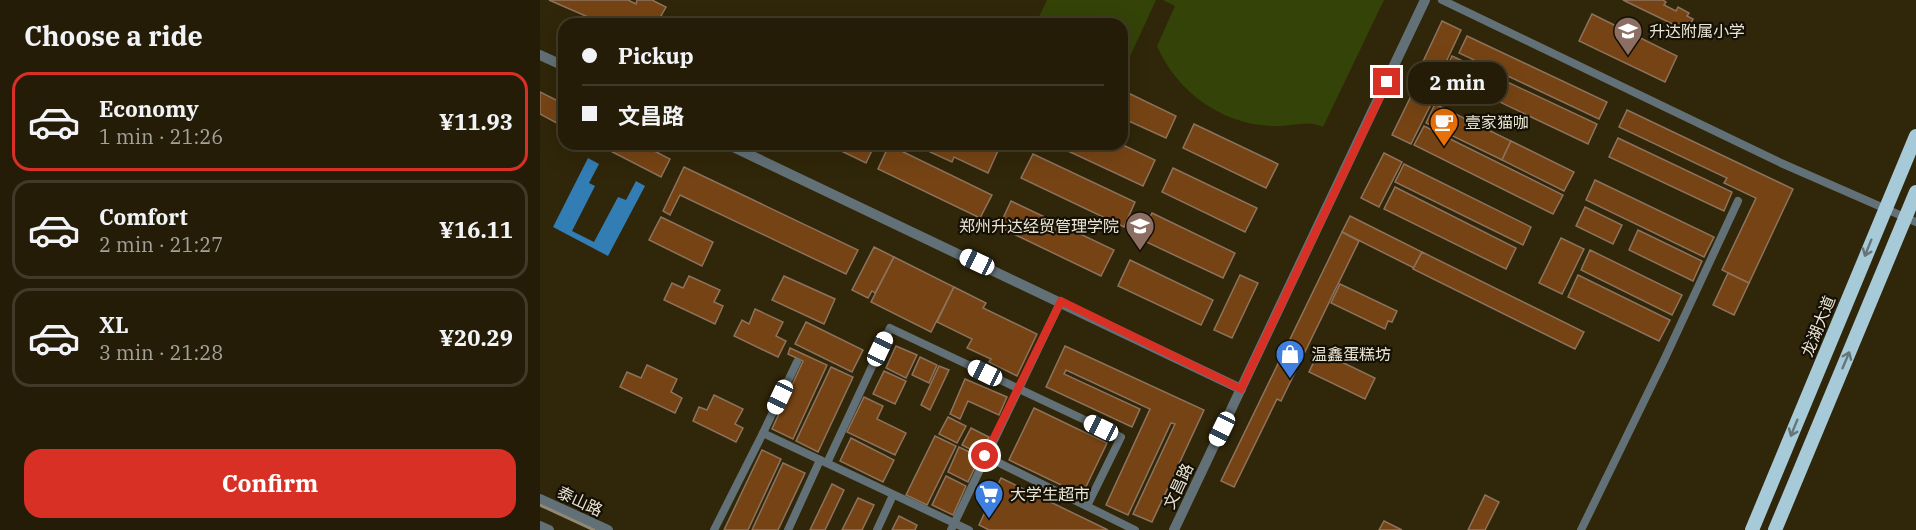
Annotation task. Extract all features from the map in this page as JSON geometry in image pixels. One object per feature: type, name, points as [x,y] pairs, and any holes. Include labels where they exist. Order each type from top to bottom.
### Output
[{"type":"highway","name":"龙湖大道","points":[[1752,530],[1916,136]]},
{"type":"highway","points":[[1775,530],[1911,220],[1916,192]]},
{"type":"street","name":"文昌路","points":[[1174,530],[1425,0]]},
{"type":"street","points":[[1442,0],[1750,148],[1911,220]]},
{"type":"street","points":[[540,55],[558,63]]},
{"type":"street","points":[[740,150],[1061,301],[1241,389]]},
{"type":"street","points":[[1581,530],[1738,201]]},
{"type":"street","points":[[952,526],[1061,301]]},
{"type":"street","points":[[788,530],[890,328],[1121,438],[1087,506]]},
{"type":"street","points":[[714,530],[797,362]]},
{"type":"street","points":[[763,433],[952,526],[969,530]]},
{"type":"street","points":[[985,456],[1135,530]]},
{"type":"street","points":[[877,530],[893,495]]},
{"type":"street","name":"泰山路","points":[[540,499],[608,530]]},
{"type":"street","points":[[540,526],[549,530]]},
{"type":"green space","points":[[1047,0],[1156,0],[1128,61],[1128,18],[1038,18]]},
{"type":"green space","points":[[1163,0],[1384,0],[1323,127],[1311,124],[1273,126],[1254,124],[1236,120],[1203,103],[1176,78],[1157,46],[1175,6]]},
{"type":"water","points":[[588,158],[599,164],[589,183],[595,186],[572,231],[594,242],[618,197],[626,200],[636,181],[645,186],[608,256],[553,227]]},
{"type":"building","points":[[549,0],[628,0],[636,4],[637,0],[652,0],[666,7],[661,16],[665,18],[590,18]]},
{"type":"building","points":[[1623,0],[1663,0],[1666,2],[1664,5],[1676,11],[1678,7],[1689,13],[1687,16],[1693,19],[1687,31]]},
{"type":"building","points":[[1592,14],[1677,56],[1665,82],[1579,41]]},
{"type":"building","points":[[1442,21],[1461,30],[1439,77],[1420,68]]},
{"type":"building","points":[[1467,36],[1607,102],[1599,119],[1459,53]]},
{"type":"building","points":[[1452,56],[1597,124],[1588,144],[1443,75]]},
{"type":"building","points":[[540,92],[558,101],[558,124],[540,114]]},
{"type":"building","points":[[1413,92],[1432,102],[1411,144],[1392,135]]},
{"type":"building","points":[[1128,93],[1176,116],[1166,138],[1128,121]]},
{"type":"building","points":[[1435,104],[1511,141],[1502,160],[1426,123]]},
{"type":"building","points":[[1627,110],[1793,189],[1749,283],[1722,270],[1756,198],[1724,183],[1727,178],[1619,127]]},
{"type":"building","points":[[1194,124],[1278,164],[1266,188],[1183,148]]},
{"type":"building","points":[[1424,126],[1563,195],[1553,214],[1414,145]]},
{"type":"building","points":[[1618,138],[1732,192],[1724,211],[1609,157]]},
{"type":"building","points":[[1511,141],[1574,172],[1564,191],[1502,160]]},
{"type":"building","points":[[1128,147],[1155,160],[1143,186],[1066,150],[1128,150]]},
{"type":"building","points":[[609,150],[653,150],[670,159],[661,177]]},
{"type":"building","points":[[839,150],[872,150],[866,163]]},
{"type":"building","points":[[887,150],[899,150],[992,195],[980,218],[878,169]]},
{"type":"building","points":[[931,150],[998,150],[988,173],[954,157],[952,162],[930,152]]},
{"type":"building","points":[[1384,153],[1402,162],[1379,207],[1361,198]]},
{"type":"building","points":[[1033,154],[1135,202],[1124,227],[1021,178]]},
{"type":"building","points":[[1404,164],[1531,227],[1523,245],[1395,182]]},
{"type":"building","points":[[684,167],[858,250],[846,274],[680,195],[670,215],[663,211]]},
{"type":"building","points":[[1173,168],[1257,208],[1245,232],[1162,192]]},
{"type":"building","points":[[1595,180],[1714,237],[1704,257],[1586,200]]},
{"type":"building","points":[[1395,187],[1516,248],[1506,269],[1384,209]]},
{"type":"building","points":[[1011,201],[1114,250],[1101,276],[999,227]]},
{"type":"building","points":[[1585,207],[1622,225],[1613,244],[1576,226]]},
{"type":"building","points":[[1152,213],[1235,253],[1223,278],[1140,239]]},
{"type":"building","points":[[1350,216],[1422,252],[1414,268],[1342,232]]},
{"type":"building","points":[[661,217],[713,242],[702,266],[649,240]]},
{"type":"building","points":[[1638,230],[1702,261],[1693,281],[1629,250]]},
{"type":"building","points":[[1342,232],[1359,241],[1281,401],[1277,399],[1234,487],[1221,481]]},
{"type":"building","points":[[1561,238],[1584,249],[1562,294],[1539,283]]},
{"type":"building","points":[[874,247],[894,257],[875,293],[872,291],[868,298],[852,290]]},
{"type":"building","points":[[1590,250],[1682,295],[1672,315],[1581,270]]},
{"type":"building","points":[[1422,252],[1584,332],[1575,349],[1413,269]]},
{"type":"building","points":[[894,257],[954,287],[931,332],[871,302]]},
{"type":"building","points":[[1130,260],[1213,300],[1201,325],[1118,286]]},
{"type":"building","points":[[1728,273],[1749,283],[1734,315],[1713,305]]},
{"type":"building","points":[[1240,275],[1258,283],[1232,338],[1214,330]]},
{"type":"building","points":[[1578,275],[1670,320],[1659,341],[1568,297]]},
{"type":"building","points":[[689,276],[720,290],[714,302],[723,306],[715,324],[664,300],[672,283],[683,288]]},
{"type":"building","points":[[784,276],[835,299],[824,324],[772,300]]},
{"type":"building","points":[[1340,284],[1397,311],[1392,322],[1388,321],[1385,329],[1331,303]]},
{"type":"building","points":[[954,287],[986,303],[983,308],[1037,334],[1017,376],[989,362],[991,359],[967,348],[972,339],[937,322]]},
{"type":"building","points":[[755,309],[783,322],[776,336],[786,341],[778,357],[734,336],[742,320],[749,324]]},
{"type":"building","points":[[806,322],[863,350],[852,372],[795,344]]},
{"type":"building","points":[[896,346],[917,355],[906,378],[886,368]]},
{"type":"building","points":[[1065,346],[1204,410],[1152,522],[1133,514],[1175,424],[1171,423],[1128,515],[1106,505],[1150,409],[1066,370],[1064,374],[1140,409],[1132,427],[1046,387]]},
{"type":"building","points":[[790,348],[827,365],[793,439],[772,429],[803,361],[788,354]]},
{"type":"building","points":[[1319,351],[1375,378],[1365,399],[1309,372]]},
{"type":"building","points":[[920,357],[937,365],[929,383],[912,375]]},
{"type":"building","points":[[647,365],[677,379],[671,392],[682,398],[675,413],[620,387],[627,372],[641,378]]},
{"type":"building","points":[[939,366],[949,370],[930,410],[921,405]]},
{"type":"building","points":[[831,367],[853,377],[818,452],[796,441]]},
{"type":"building","points":[[884,371],[906,381],[895,404],[873,394]]},
{"type":"building","points":[[965,379],[1007,397],[999,415],[968,401],[960,419],[950,414]]},
{"type":"building","points":[[714,395],[743,409],[735,424],[743,428],[736,442],[693,421],[699,407],[707,410]]},
{"type":"building","points":[[864,397],[883,406],[877,419],[906,433],[895,455],[847,432]]},
{"type":"building","points":[[1034,408],[1107,443],[1082,495],[1009,460]]},
{"type":"building","points":[[948,417],[966,426],[957,443],[939,434]]},
{"type":"building","points":[[971,428],[989,437],[980,454],[962,445]]},
{"type":"building","points":[[935,436],[956,446],[927,505],[906,495]]},
{"type":"building","points":[[851,438],[894,460],[883,482],[840,461]]},
{"type":"building","points":[[959,447],[980,457],[968,482],[948,472]]},
{"type":"building","points":[[762,450],[781,459],[748,530],[724,530]]},
{"type":"building","points":[[783,463],[805,473],[778,530],[752,530]]},
{"type":"building","points":[[946,476],[966,486],[953,515],[932,505]]},
{"type":"building","points":[[1001,478],[1108,530],[989,530],[979,525]]},
{"type":"building","points":[[832,484],[844,490],[825,530],[810,530]]},
{"type":"building","points":[[1485,495],[1499,502],[1485,530],[1468,530]]},
{"type":"building","points":[[858,498],[874,505],[862,530],[842,530]]},
{"type":"building","points":[[899,516],[917,525],[915,530],[892,530]]},
{"type":"building","points":[[1384,521],[1402,530],[1379,530]]},
{"type":"railway","points":[[540,505],[594,530]]},
{"type":"place","name":"升达附属小学","points":[[1628,56]]},
{"type":"place","name":"壹家猫咖","points":[[1444,148]]},
{"type":"place","name":"郑州升达经贸管理学院","points":[[1140,252]]},
{"type":"place","name":"温鑫蛋糕坊","points":[[1290,380]]},
{"type":"place","name":"大学生超市","points":[[989,520]]},
{"type":"route","points":[[985,456],[1061,301],[1241,389],[1387,82]]}]
